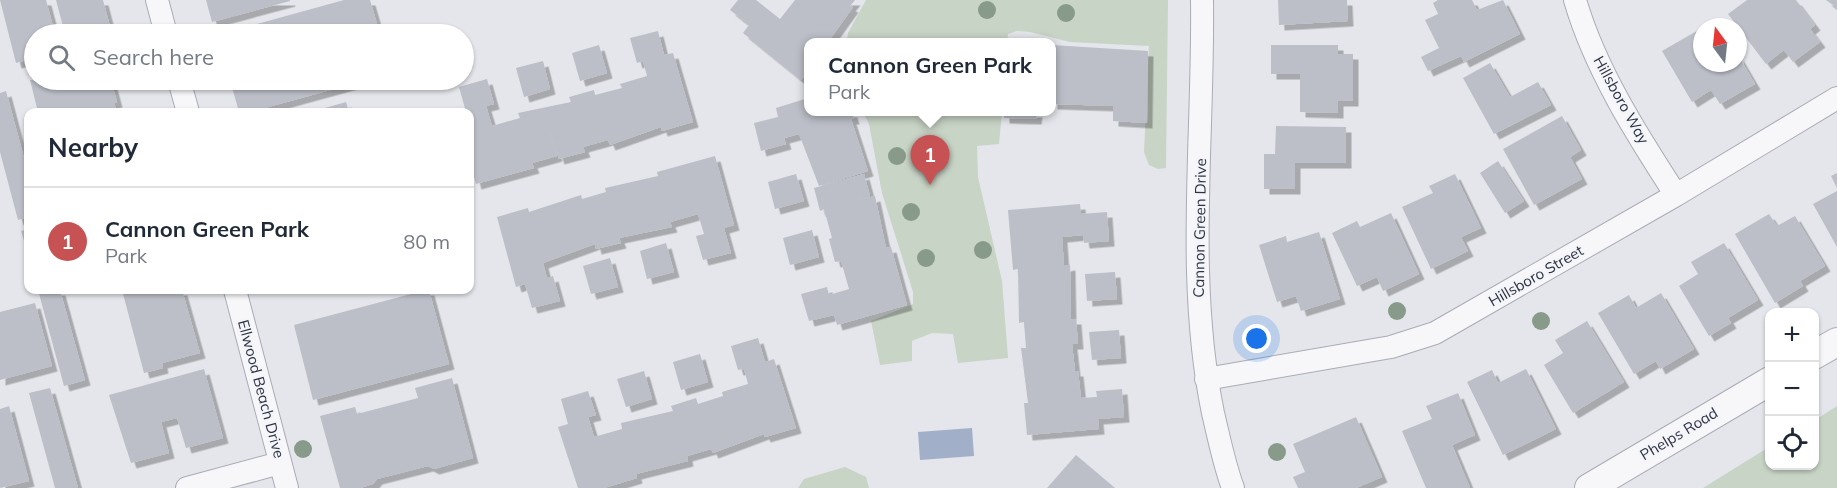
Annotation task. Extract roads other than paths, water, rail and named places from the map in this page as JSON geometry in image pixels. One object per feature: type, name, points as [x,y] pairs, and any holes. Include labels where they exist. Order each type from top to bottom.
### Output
[{"type":"street","points":[[157,0],[163,24]]},
{"type":"street","name":"Cannon Green Drive","points":[[1202,0],[1203,59],[1197,260],[1200,334],[1206,379],[1219,440],[1233,488]]},
{"type":"street","name":"Hillsboro Way","points":[[1575,0],[1589,42],[1603,70],[1676,195]]},
{"type":"street","points":[[181,90],[187,108]]},
{"type":"street","name":"Hillsboro Street","points":[[1206,379],[1415,341],[1451,326],[1837,98]]},
{"type":"street","name":"Ellwood Beach Drive","points":[[236,294],[287,488]]},
{"type":"street","points":[[1819,353],[1837,342]]},
{"type":"street","name":"Phelps Road","points":[[1589,488],[1765,384]]},
{"type":"street","points":[[187,488],[280,463]]},
{"type":"water","points":[[972,428],[974,456],[920,460],[918,432]]},
{"type":"place","name":"Cannon Green Park","points":[[930,185]]}]
